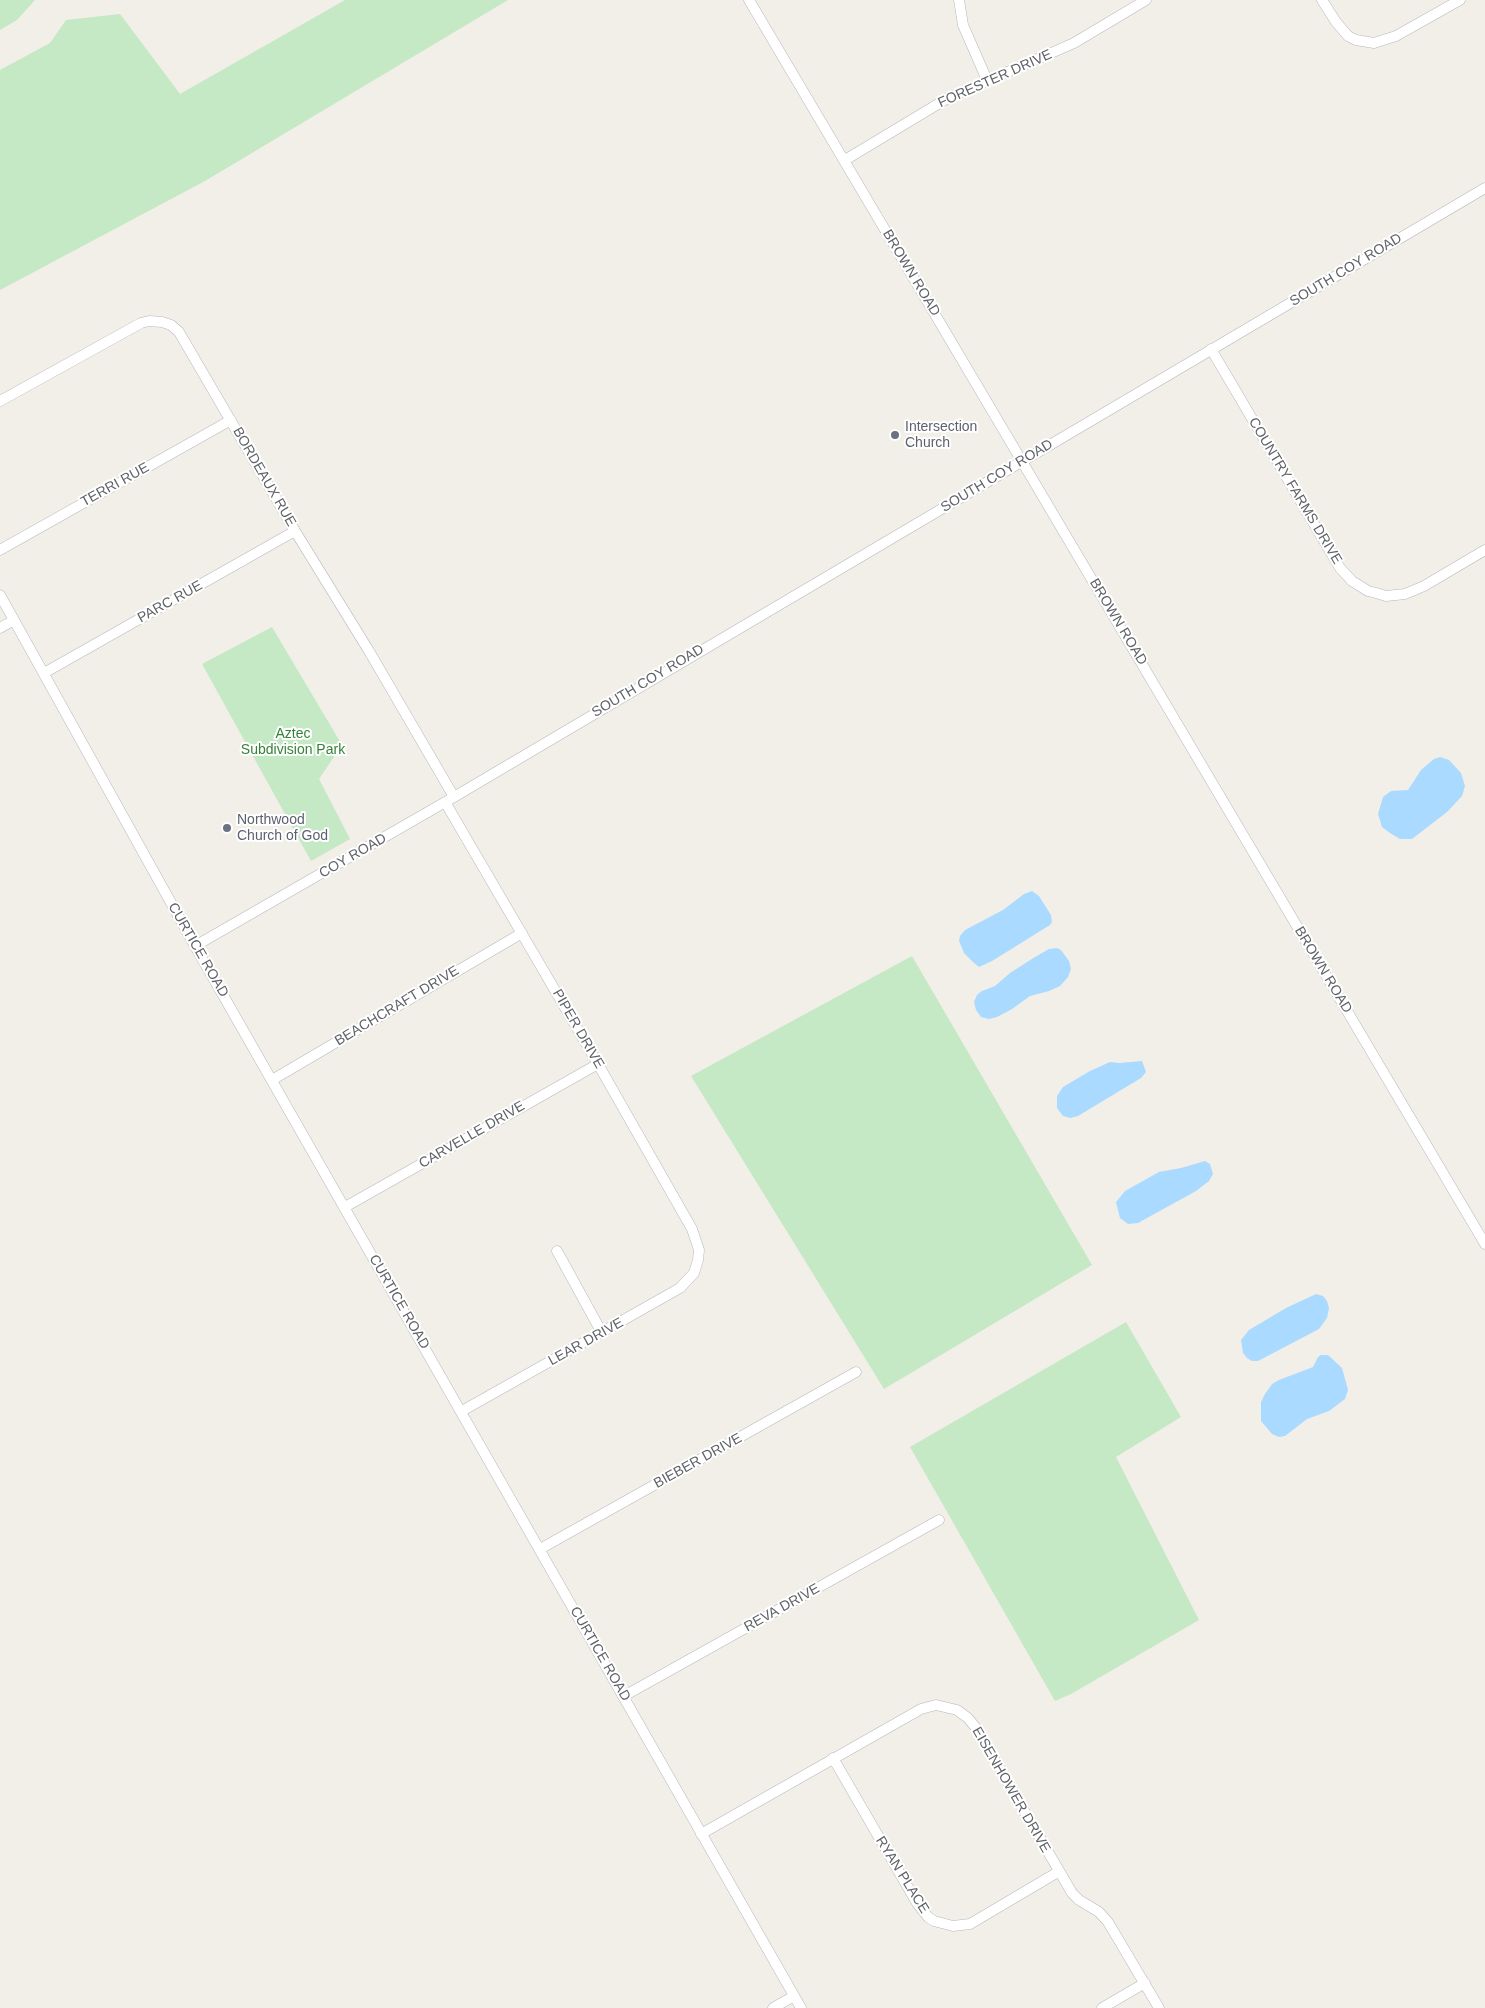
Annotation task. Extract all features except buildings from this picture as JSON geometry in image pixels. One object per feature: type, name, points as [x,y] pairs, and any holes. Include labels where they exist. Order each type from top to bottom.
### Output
[{"type":"street","name":"BROWN ROAD","points":[[749,0],[1485,1244]]},
{"type":"street","points":[[959,0],[963,25],[987,80]]},
{"type":"street","name":"FORESTER DRIVE","points":[[844,160],[936,105],[987,80],[1043,58],[1074,43],[1146,0]]},
{"type":"street","points":[[1322,0],[1341,30],[1356,40],[1374,43],[1387,40],[1460,0]]},
{"type":"street","name":"SOUTH COY ROAD","points":[[509,764],[1485,188]]},
{"type":"street","name":"BORDEAUX RUE","points":[[0,401],[131,327],[149,321],[170,325],[185,339],[295,531],[370,651],[449,799]]},
{"type":"street","name":"COUNTRY FARMS DRIVE","points":[[1211,349],[1340,568],[1352,581],[1368,591],[1386,596],[1405,594],[1424,586],[1485,550]]},
{"type":"street","name":"TERRI RUE","points":[[0,550],[231,420]]},
{"type":"street","name":"PARC RUE","points":[[44,673],[295,531]]},
{"type":"street","name":"CURTICE ROAD","points":[[0,595],[195,946],[801,2008]]},
{"type":"street","points":[[0,628],[14,620]]},
{"type":"street","name":"COY ROAD","points":[[195,946],[509,764]]},
{"type":"street","name":"PIPER DRIVE","points":[[449,799],[522,933],[692,1229],[698,1243],[698,1260]]},
{"type":"street","name":"BEACHCRAFT DRIVE","points":[[272,1080],[522,933]]},
{"type":"street","name":"CARVELLE DRIVE","points":[[345,1207],[598,1064]]},
{"type":"street","points":[[557,1251],[602,1333]]},
{"type":"street","name":"LEAR DRIVE","points":[[462,1411],[680,1288],[690,1278],[698,1260]]},
{"type":"street","name":"BIEBER DRIVE","points":[[540,1549],[856,1372]]},
{"type":"street","name":"REVA DRIVE","points":[[624,1696],[939,1520]]},
{"type":"street","name":"EISENHOWER DRIVE","points":[[702,1834],[921,1709],[936,1705],[957,1710],[968,1718],[976,1728],[1058,1872],[1072,1893],[1079,1900],[1099,1912],[1108,1922],[1159,2008]]},
{"type":"street","name":"RYAN PLACE","points":[[833,1758],[917,1903],[922,1911],[934,1921],[952,1926],[970,1924],[1058,1872]]},
{"type":"street","points":[[1102,2008],[1145,1983]]},
{"type":"street","points":[[773,2008],[794,1996]]},
{"type":"green space","points":[[0,0],[35,0],[17,20],[0,30]]},
{"type":"green space","points":[[345,0],[508,0],[205,181],[0,290],[0,70],[50,43],[66,20],[120,14],[180,94]]},
{"type":"green space","name":"Aztec Subdivision Park","points":[[272,627],[342,745],[319,779],[350,839],[311,861],[202,664]]},
{"type":"green space","points":[[912,956],[1092,1265],[884,1389],[691,1076]]},
{"type":"green space","points":[[1126,1322],[1181,1417],[1116,1457],[1199,1620],[1071,1694],[1055,1701],[910,1447]]},
{"type":"water","points":[[1440,757],[1449,760],[1461,773],[1465,786],[1462,796],[1447,812],[1412,839],[1400,839],[1382,827],[1378,814],[1383,797],[1391,791],[1408,790],[1421,770],[1434,759]]},
{"type":"water","points":[[1032,891],[1039,896],[1051,915],[1052,922],[1050,925],[979,967],[964,953],[959,941],[960,936],[965,930],[1003,910],[1024,894]]},
{"type":"water","points":[[1057,948],[1061,950],[1069,961],[1071,969],[1068,977],[1060,986],[1030,996],[997,1017],[989,1019],[981,1017],[976,1010],[974,1002],[977,995],[995,986],[1010,973],[1035,957],[1049,949]]},
{"type":"water","points":[[1142,1061],[1146,1072],[1141,1078],[1078,1116],[1070,1118],[1063,1116],[1057,1108],[1057,1096],[1063,1087],[1090,1071],[1110,1062]]},
{"type":"water","points":[[1205,1161],[1210,1164],[1213,1174],[1209,1181],[1196,1191],[1138,1223],[1128,1224],[1120,1218],[1116,1202],[1125,1191],[1159,1172]]},
{"type":"water","points":[[1316,1294],[1323,1296],[1329,1308],[1327,1318],[1319,1329],[1258,1361],[1252,1361],[1247,1358],[1243,1353],[1241,1340],[1249,1330],[1286,1308]]},
{"type":"water","points":[[1321,1355],[1328,1355],[1342,1368],[1348,1390],[1345,1399],[1329,1411],[1307,1419],[1285,1436],[1279,1437],[1272,1434],[1261,1421],[1261,1402],[1265,1394],[1272,1384],[1279,1380],[1313,1367]]},
{"type":"place","name":"Intersection Church","points":[[895,435]]},
{"type":"place","name":"Northwood Church of God","points":[[227,828]]}]
